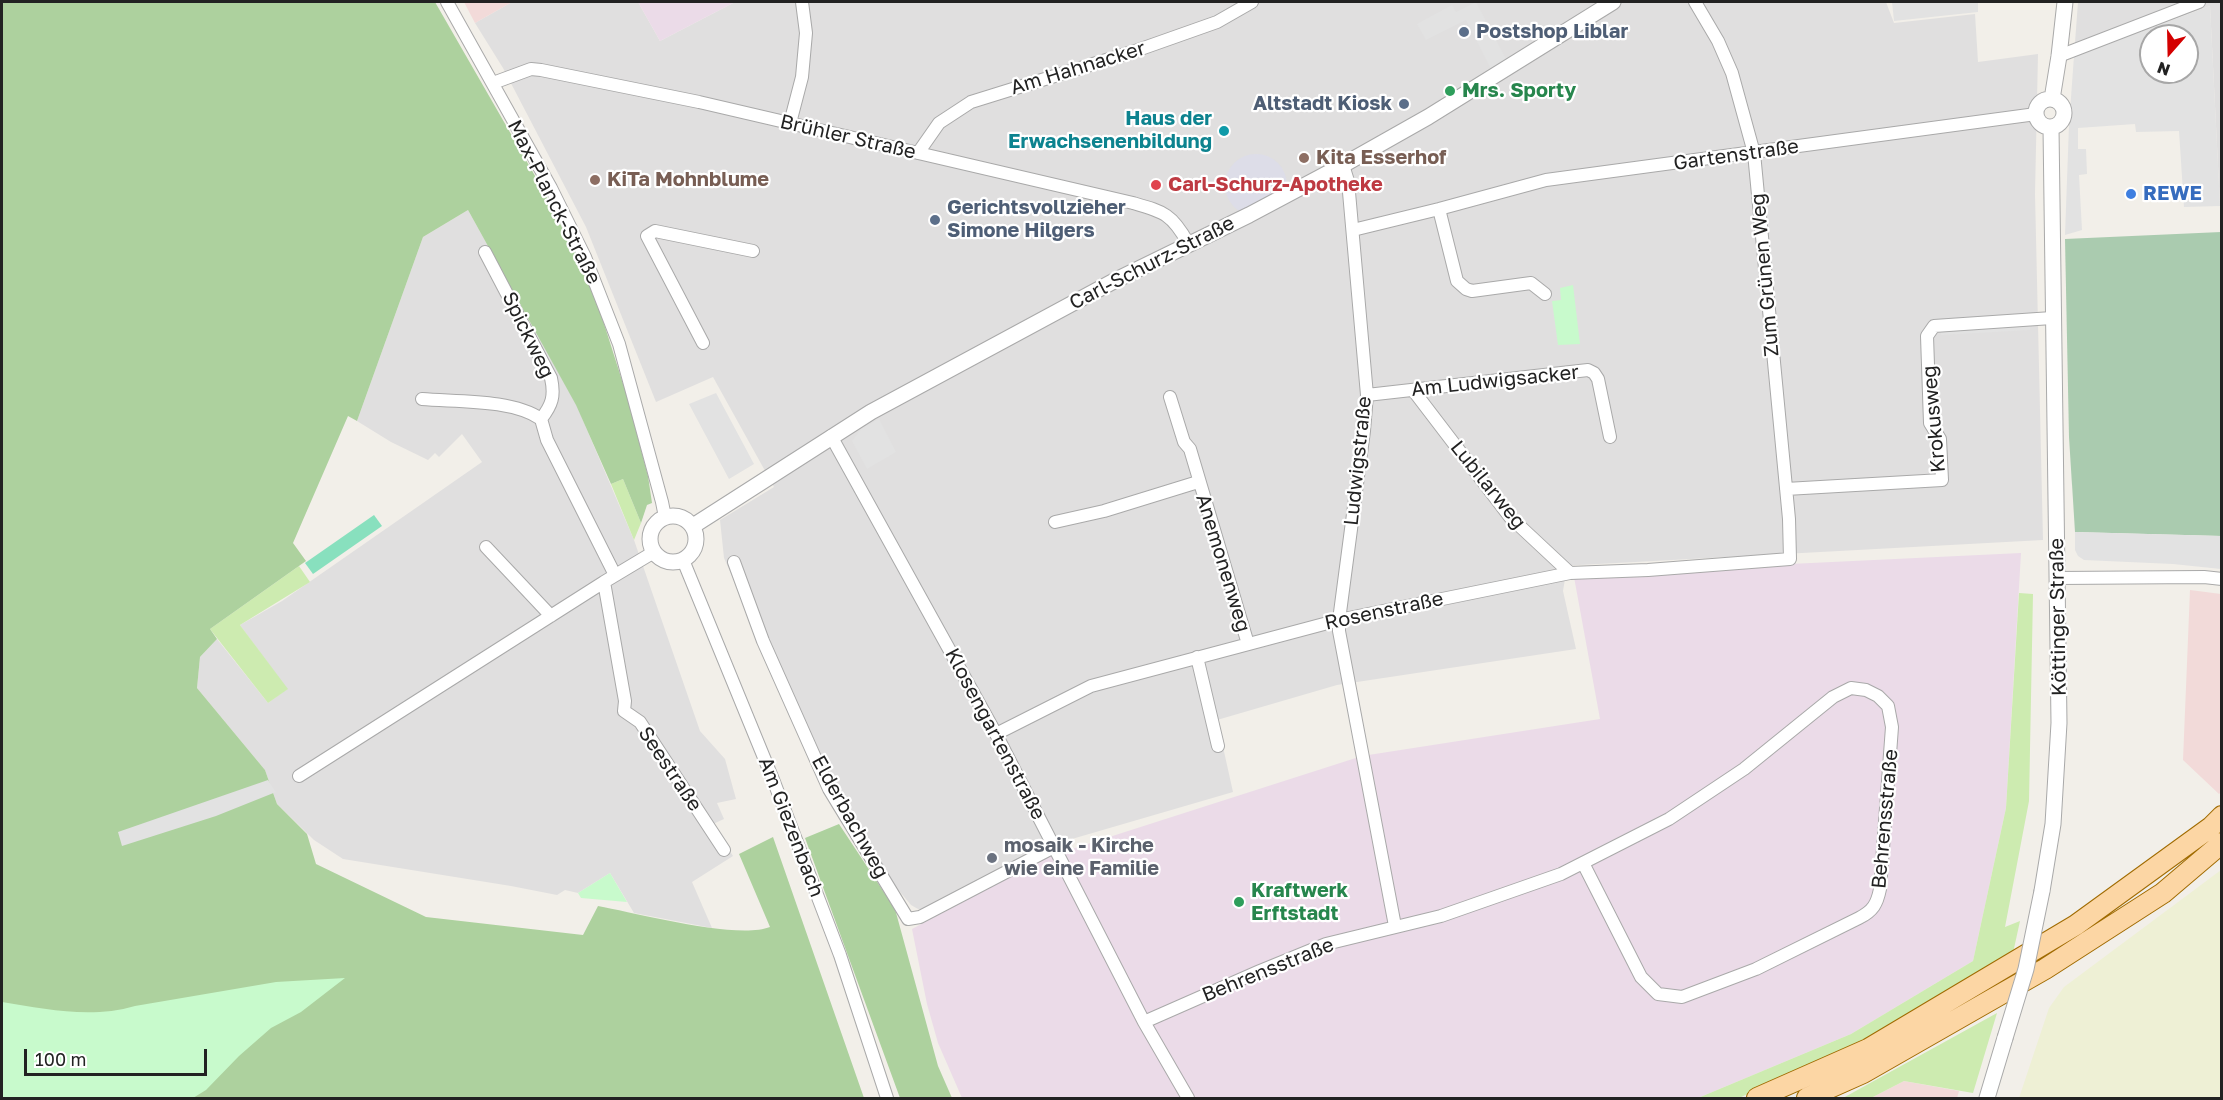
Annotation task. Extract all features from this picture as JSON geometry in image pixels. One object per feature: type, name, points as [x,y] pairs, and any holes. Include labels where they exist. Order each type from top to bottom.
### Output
[{"type":"main road","points":[[1757,1098],[1868,1049],[2076,925],[2222,816]]},
{"type":"main road","points":[[1807,1098],[1863,1073],[2045,969],[2163,893],[2222,843]]},
{"type":"street","name":"Max-Planck-Straße","points":[[447,2],[551,188],[585,257],[619,344],[663,502],[665,518]]},
{"type":"street","points":[[790,123],[802,76],[806,33],[802,2]]},
{"type":"street","name":"Am Hahnacker","points":[[918,153],[939,123],[970,102],[1135,51],[1217,22],[1252,2]]},
{"type":"street","name":"Carl-Schurz-Straße","points":[[693,526],[881,406],[1114,280],[1249,215],[1343,165],[1428,117],[1613,2]]},
{"type":"street","name":"Zum Grünen Weg","points":[[1695,2],[1719,41],[1732,73],[1742,102],[1754,153],[1789,519],[1790,559]]},
{"type":"street","points":[[2052,99],[2064,2]]},
{"type":"street","points":[[2059,56],[2199,2]]},
{"type":"street","name":"Brühler Straße","points":[[493,83],[531,69],[541,69],[790,123],[1133,203],[1164,213],[1181,230],[1188,243]]},
{"type":"street","points":[[2052,99],[2063,107],[2065,116],[2060,124],[2051,128],[2039,122],[2036,114],[2042,102],[2052,99]]},
{"type":"street","name":"Gartenstraße","points":[[1353,230],[1546,180],[2036,114]]},
{"type":"street","name":"Köttinger Straße","points":[[1987,1098],[2026,969],[2053,824],[2059,723],[2051,128]]},
{"type":"street","name":"Ludwigstraße","points":[[1343,165],[1348,181],[1367,395],[1339,620],[1362,756],[1395,926]]},
{"type":"street","points":[[1440,209],[1460,286],[1472,291],[1531,283],[1545,294]]},
{"type":"street","points":[[703,343],[647,236],[655,231],[753,251]]},
{"type":"street","name":"Spickweg","points":[[485,252],[551,378],[554,391],[553,401],[541,419]]},
{"type":"street","name":"Krokusweg","points":[[1786,489],[1942,480],[1940,439],[1930,423],[1927,336],[1934,326],[2052,318]]},
{"type":"street","name":"Am Ludwigsacker","points":[[1367,395],[1588,370],[1594,373],[1598,380],[1610,436]]},
{"type":"street","name":"Lubilarweg","points":[[1413,390],[1510,517],[1570,573]]},
{"type":"street","name":"Anemonenweg","points":[[1170,398],[1184,442],[1190,449],[1248,644]]},
{"type":"street","points":[[422,399],[504,406],[530,411],[541,419],[547,440],[609,578]]},
{"type":"street","name":"Klosengartenstraße","points":[[831,436],[996,734],[1144,1022],[1188,1098]]},
{"type":"street","name":"Anemonenweg","points":[[1055,522],[1198,482]]},
{"type":"street","points":[[680,517],[693,526],[696,532],[696,546],[693,552],[682,560],[669,562],[654,552],[651,535],[653,528],[665,518],[680,517]]},
{"type":"street","points":[[486,547],[552,616]]},
{"type":"street","points":[[299,776],[609,578],[654,552]]},
{"type":"street","name":"Rosenstraße","points":[[996,734],[1091,686],[1339,620],[1570,573],[1648,570],[1790,559]]},
{"type":"street","name":"Am Giezenbach","points":[[682,560],[782,803],[840,955],[887,1098]]},
{"type":"street","name":"Elderbachweg","points":[[734,562],[763,640],[829,789],[908,919],[929,913],[1054,847]]},
{"type":"street","name":"Seestraße","points":[[609,578],[624,711],[640,722],[724,850]]},
{"type":"street","points":[[2057,578],[2222,579]]},
{"type":"street","points":[[1197,657],[1218,746]]},
{"type":"street","name":"Behrensstraße","points":[[1144,1022],[1260,970],[1326,944],[1441,916],[1561,874],[1669,819],[1744,769],[1833,697],[1851,688],[1866,690],[1878,696],[1888,706],[1892,727],[1880,889],[1877,903],[1870,912],[1859,918],[1756,969],[1682,997],[1658,994],[1641,977],[1583,863]]},
{"type":"shaded area","points":[[464,2],[512,2],[475,23]]},
{"type":"shaded area","points":[[512,2],[638,2],[660,41],[735,2],[1886,2],[1894,23],[1975,14],[1978,62],[2038,54],[2035,194],[2043,540],[1561,566],[1566,573],[1563,591],[1576,649],[1337,685],[1217,720],[1233,792],[1041,848],[926,909],[918,909],[911,905],[874,861],[827,790],[724,558],[720,520],[774,487],[713,377],[656,402],[586,227],[503,68],[475,23]]},
{"type":"shaded area","points":[[638,2],[735,2],[660,41]]},
{"type":"shaded area","points":[[1476,2],[1506,59],[1491,69],[1466,20],[1426,40],[1417,24],[1452,5],[1456,12]]},
{"type":"shaded area","points":[[1892,2],[1994,2],[1978,3],[1978,12],[1894,21]]},
{"type":"shaded area","points":[[2078,2],[2221,2],[2221,226],[2210,6],[2161,24],[2139,24],[2139,32],[2074,56]]},
{"type":"shaded area","points":[[2210,6],[2220,206],[2184,207],[2179,131],[2136,132],[2135,124],[2078,128],[2078,149],[2086,149],[2087,174],[2079,175],[2082,230],[2065,235],[2074,56],[2139,32],[2139,84],[2199,84],[2199,24],[2161,24]]},
{"type":"shaded area","points":[[1256,154],[1278,163],[1287,185],[1278,207],[1256,216],[1234,207],[1225,185],[1234,163]]},
{"type":"shaded area","points":[[468,210],[576,404],[634,540],[700,731],[725,759],[736,799],[717,803],[724,819],[713,824],[733,856],[692,882],[712,928],[634,913],[610,873],[578,893],[565,890],[557,895],[343,859],[314,840],[277,804],[265,770],[197,688],[200,657],[217,639],[268,703],[287,689],[240,625],[282,601],[482,462],[462,434],[439,457],[435,453],[428,460],[391,442],[357,421],[423,237]]},
{"type":"shaded area","points":[[2030,325],[2030,330],[1941,335],[1941,331]]},
{"type":"shaded area","points":[[716,393],[754,464],[729,479],[689,404]]},
{"type":"shaded area","points":[[879,419],[896,452],[867,469],[852,441],[861,429]]},
{"type":"shaded area","points":[[2075,532],[2221,536],[2221,569],[2173,564],[2084,560],[2075,550]]},
{"type":"shaded area","points":[[2021,553],[2006,808],[1973,961],[1851,1034],[1698,1098],[962,1098],[938,1043],[927,1004],[912,929],[1047,857],[1362,756],[1600,719],[1574,577]]},
{"type":"shaded area","points":[[2190,590],[2221,594],[2222,791],[2219,794],[2183,760]]},
{"type":"shaded area","points":[[268,780],[276,792],[216,816],[122,846],[118,832]]},
{"type":"shaded area","points":[[1904,1081],[1959,1091],[1957,1098],[1871,1098]]},
{"type":"green space","points":[[2,2],[435,2],[542,188],[593,289],[626,393],[648,476],[652,503],[647,505],[641,523],[623,479],[611,484],[576,405],[468,210],[423,237],[357,421],[348,416],[293,543],[306,561],[210,629],[217,639],[200,657],[197,688],[265,770],[277,804],[307,834],[316,864],[426,917],[583,935],[598,906],[711,928],[755,930],[770,927],[739,854],[773,837],[864,1098],[2,1098]]},
{"type":"green space","points":[[2221,232],[2221,536],[2075,532],[2069,437],[2065,239]]},
{"type":"green space","points":[[1573,285],[1580,344],[1558,345],[1552,301],[1561,300],[1560,288]]},
{"type":"green space","points":[[623,479],[641,523],[634,540],[611,484]]},
{"type":"green space","points":[[374,515],[382,526],[313,574],[305,563]]},
{"type":"green space","points":[[299,566],[310,582],[240,625],[288,689],[268,703],[210,629]]},
{"type":"green space","points":[[2019,593],[2033,594],[2029,801],[2005,927],[2020,921],[2013,953],[1867,1039],[1739,1098],[1698,1098],[1851,1034],[1973,961],[2006,808]]},
{"type":"green space","points":[[839,824],[895,909],[938,1066],[952,1098],[900,1098],[805,838]]},
{"type":"green space","points":[[2221,870],[2221,1098],[2019,1098],[2049,1008],[2064,987]]},
{"type":"green space","points":[[610,873],[627,902],[581,898],[578,893]]},
{"type":"green space","points":[[345,978],[301,1012],[271,1028],[239,1056],[206,1090],[193,1098],[2,1098],[2,1002],[68,1012],[102,1012],[276,982]]},
{"type":"green space","points":[[1997,1013],[1973,1093],[1904,1081],[1871,1098],[1843,1098]]},
{"type":"place","name":"Postshop Liblar","points":[[1464,32]]},
{"type":"place","name":"Mrs. Sporty","points":[[1450,91]]},
{"type":"place","name":"Altstadt Kiosk","points":[[1404,104]]},
{"type":"place","name":"Haus der Erwachsenenbildung","points":[[1224,131]]},
{"type":"place","name":"Kita Esserhof","points":[[1304,158]]},
{"type":"place","name":"KiTa Mohnblume","points":[[595,180]]},
{"type":"place","name":"Carl-Schurz-Apotheke","points":[[1156,185]]},
{"type":"place","name":"REWE","points":[[2131,194]]},
{"type":"place","name":"Gerichtsvollzieher Simone Hilgers","points":[[935,220]]},
{"type":"place","name":"mosaik - Kirche wie eine Familie","points":[[992,858]]},
{"type":"place","name":"Kraftwerk Erftstadt","points":[[1239,902]]}]
